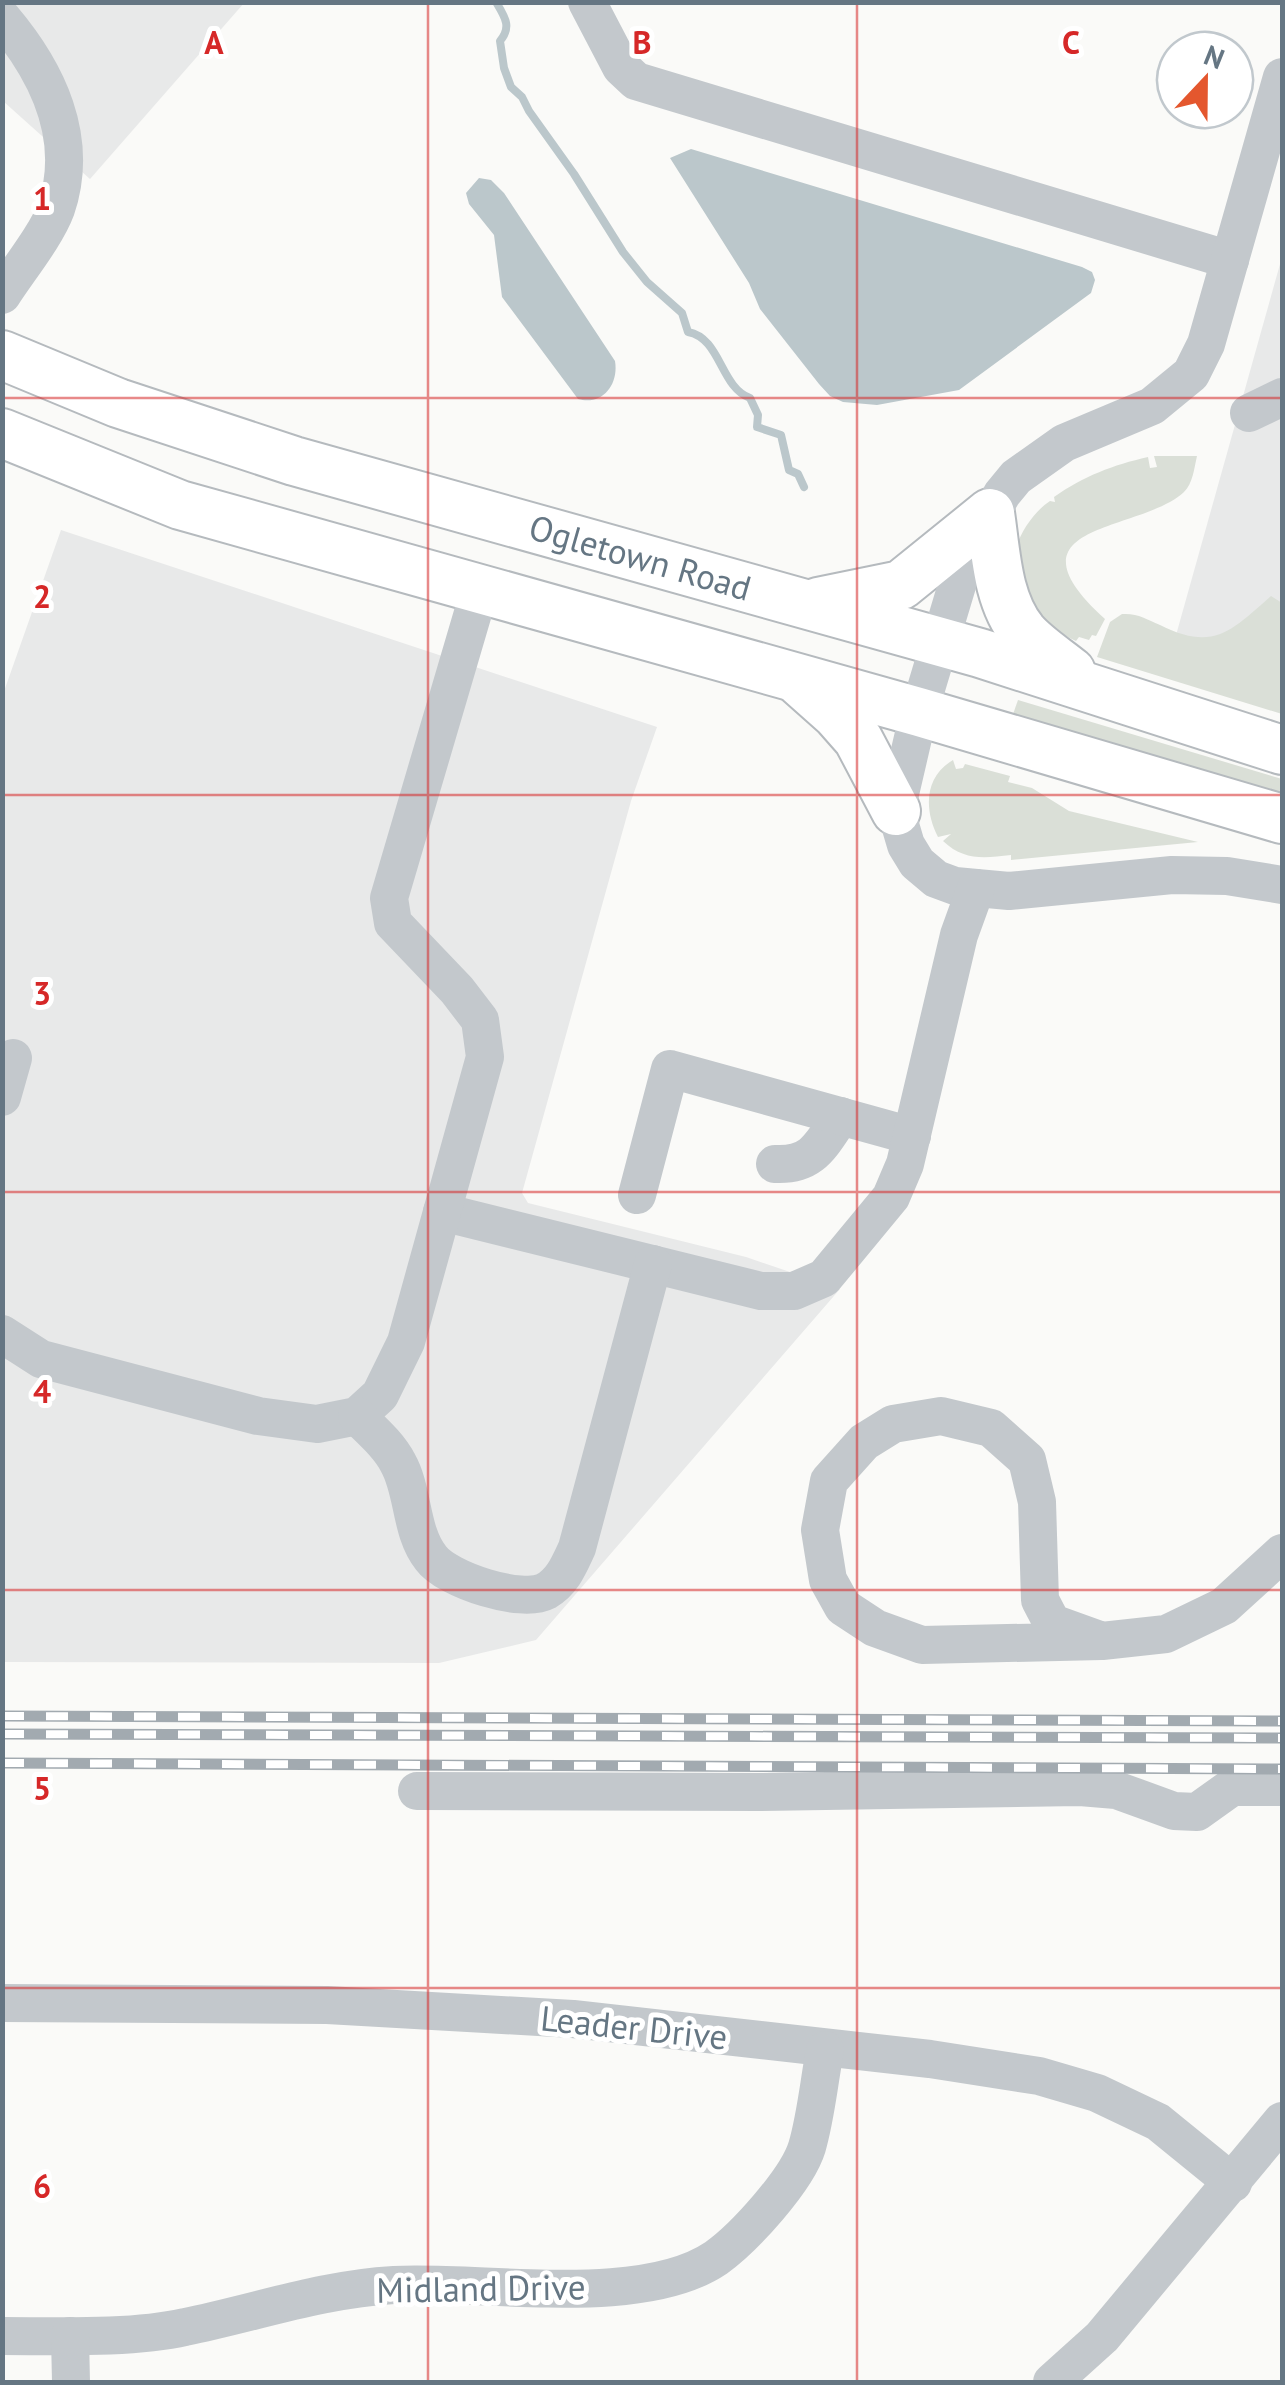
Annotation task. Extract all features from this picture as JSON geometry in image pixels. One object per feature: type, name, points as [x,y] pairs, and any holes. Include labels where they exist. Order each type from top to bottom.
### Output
[{"type":"main road","name":"Ogletown Road","points":[[2,355],[118,404],[294,461],[940,642],[1282,750]]},
{"type":"main road","name":"Ogletown Road","points":[[2,433],[180,505],[1282,818]]},
{"type":"main road","points":[[804,604],[901,585],[990,513],[1004,596],[1012,616],[1026,636],[1089,687]]},
{"type":"main road","points":[[793,676],[858,739],[896,811]]},
{"type":"street","points":[[587,2],[621,67],[636,81],[1230,260]]},
{"type":"street","points":[[2,18],[38,64],[58,110],[64,171],[55,212],[2,294]]},
{"type":"street","points":[[1282,78],[1206,344],[1191,374],[1152,406],[1064,443],[1039,459],[1016,477],[990,513],[964,562],[919,712],[896,811],[906,844],[917,863],[954,886],[1009,891],[1172,875],[1227,876],[1282,885]]},
{"type":"street","points":[[2,1334],[41,1359],[258,1416],[317,1424],[357,1416],[380,1395],[406,1342],[486,1057],[480,1020],[393,923],[390,898],[480,589]]},
{"type":"street","points":[[442,1212],[761,1290],[794,1291],[824,1278],[891,1197],[905,1164],[960,935],[976,888]]},
{"type":"street","points":[[2,1097],[13,1058]]},
{"type":"street","points":[[637,1195],[670,1069],[912,1136]]},
{"type":"street","points":[[775,1164],[798,1165],[816,1151],[842,1116]]},
{"type":"street","points":[[357,1416],[399,1463],[431,1559],[457,1578],[500,1592],[542,1593],[563,1578],[576,1548],[653,1264]]},
{"type":"street","points":[[1102,1640],[1052,1623],[1040,1600],[1037,1502],[1027,1460],[991,1428],[941,1416],[893,1424],[864,1442],[829,1481],[820,1530],[828,1580],[844,1607],[875,1628],[922,1645],[1102,1640],[1166,1634],[1224,1606],[1282,1554]]},
{"type":"street","points":[[418,1791],[760,1792],[1080,1787],[1116,1790],[1174,1812],[1198,1812],[1232,1787],[1282,1787]]},
{"type":"street","name":"Leader Drive","points":[[2,2003],[327,2005],[573,2019],[930,2060],[1039,2076],[1097,2094],[1158,2122],[1233,2183]]},
{"type":"street","name":"Midland Drive","points":[[2,2336],[70,2336],[182,2328],[271,2304],[392,2285],[628,2288],[674,2277],[715,2258],[770,2207],[806,2150],[825,2050]]},
{"type":"street","points":[[1052,2382],[1102,2337],[1282,2120]]},
{"type":"street","points":[[70,2336],[71,2382]]},
{"type":"shaded area","points":[[3,3],[244,3],[90,179],[3,101]]},
{"type":"shaded area","points":[[691,149],[1082,267],[1092,272],[1095,280],[1091,293],[959,390],[877,405],[843,402],[819,384],[760,309],[749,283],[670,158]]},
{"type":"shaded area","points":[[479,178],[491,180],[504,193],[615,361],[614,378],[601,396],[578,399],[502,297],[494,235],[469,204],[466,193]]},
{"type":"shaded area","points":[[1282,257],[1282,690],[1171,653]]},
{"type":"shaded area","points":[[1154,456],[1197,456],[1191,480],[1184,492],[1164,505],[1088,534],[1071,547],[1066,564],[1076,587],[1105,619],[1096,636],[1089,640],[1079,637],[1076,641],[1041,617],[1021,592],[1013,572],[1020,537],[1042,507],[1055,502],[1054,497],[1065,490],[1099,472],[1135,460],[1148,457],[1150,468],[1157,467]]},
{"type":"shaded area","points":[[61,530],[657,727],[631,801],[522,1193],[528,1203],[746,1257],[840,1289],[536,1640],[439,1663],[3,1662],[2,697]]},
{"type":"shaded area","points":[[1271,596],[1282,603],[1282,714],[1097,657],[1110,622],[1122,614],[1142,617],[1179,633],[1208,637],[1233,628]]},
{"type":"shaded area","points":[[1018,700],[1282,779],[1282,795],[1012,717]]},
{"type":"shaded area","points":[[953,760],[956,769],[965,764],[1010,776],[1008,782],[1032,788],[1069,811],[1198,842],[1011,860],[1011,855],[967,855],[943,841],[951,834],[938,837],[930,816],[929,795],[936,775]]},
{"type":"waterway","points":[[496,2],[506,22],[500,41],[511,87],[522,97],[623,252],[647,282],[682,313],[688,332],[707,343],[732,384],[750,398],[758,415],[757,427],[781,435],[789,470],[798,474],[804,487]]},
{"type":"railway","points":[[2,1716],[1282,1721]]},
{"type":"railway","points":[[2,1734],[1282,1738]]},
{"type":"railway","points":[[2,1763],[1282,1769]]}]
